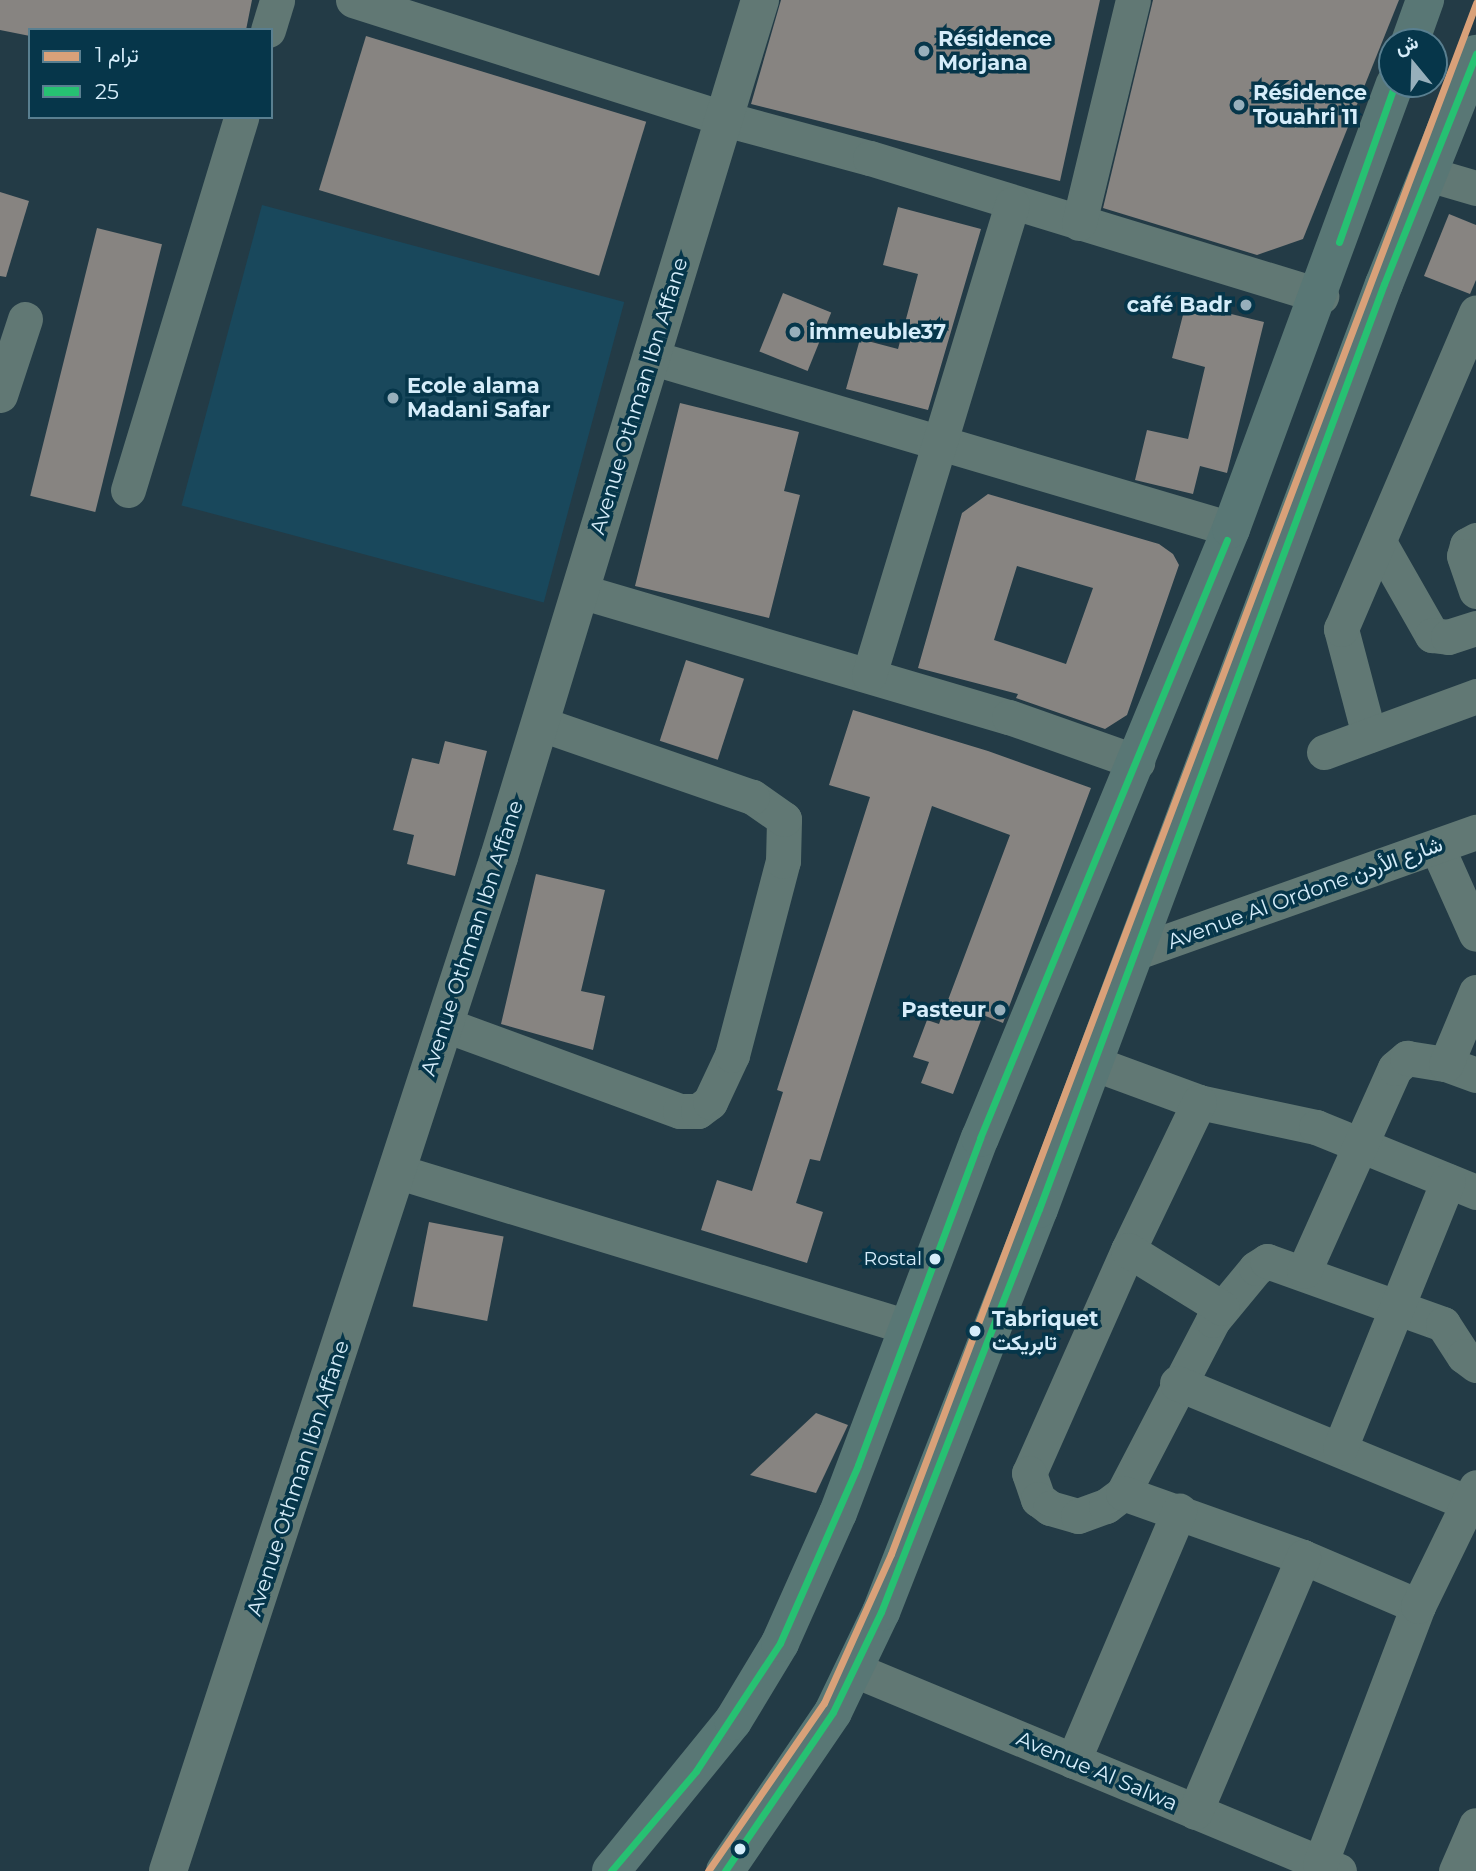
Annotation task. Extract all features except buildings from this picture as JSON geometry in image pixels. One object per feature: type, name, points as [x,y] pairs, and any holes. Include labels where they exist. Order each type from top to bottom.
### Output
[{"type":"main road","points":[[1415,28],[1425,0]]},
{"type":"main road","points":[[725,1871],[805,1757],[855,1670],[931,1490],[1428,174],[1462,122],[1476,54]]},
{"type":"main road","points":[[611,1871],[696,1771],[780,1643],[858,1465],[979,1138],[1137,762],[1231,529],[1321,296],[1390,98]]},
{"type":"street","points":[[269,28],[278,0]]},
{"type":"street","points":[[353,0],[725,120],[870,158],[1012,204],[1321,296]]},
{"type":"street","name":"Avenue Othman Ibn Affane","points":[[168,1871],[541,724],[760,0]]},
{"type":"street","points":[[1079,223],[1133,0]]},
{"type":"street","points":[[128,490],[240,119]]},
{"type":"street","points":[[1428,174],[1476,188]]},
{"type":"street","points":[[869,675],[1012,204]]},
{"type":"street","points":[[1368,735],[1341,629],[1380,544],[1476,313]]},
{"type":"street","points":[[0,395],[25,319]]},
{"type":"street","points":[[650,357],[939,439],[1231,529]]},
{"type":"street","points":[[1476,540],[1467,545],[1464,556],[1476,591]]},
{"type":"street","points":[[1380,544],[1432,635],[1448,638],[1476,628]]},
{"type":"street","points":[[580,591],[869,675],[1137,762]]},
{"type":"street","points":[[1324,752],[1476,696]]},
{"type":"street","points":[[443,1024],[680,1111],[698,1111],[710,1102],[732,1055],[783,862],[783,818],[752,797],[541,724]]},
{"type":"street","name":"Avenue Al Ordone شارع الأردن","points":[[1135,953],[1476,832]]},
{"type":"street","points":[[1437,847],[1476,934]]},
{"type":"street","points":[[1304,1270],[1400,1062],[1416,1058],[1461,1069],[1476,992]]},
{"type":"street","points":[[1093,1063],[1199,1102],[1316,1127],[1462,1186],[1396,1310],[1340,1448]]},
{"type":"street","points":[[1199,1102],[1128,1250],[1029,1481],[1038,1499],[1050,1508],[1078,1516],[1106,1506],[1123,1493],[1177,1383],[1222,1308],[1263,1263],[1272,1261],[1304,1270],[1396,1310],[1443,1324],[1460,1350],[1476,1365]]},
{"type":"street","points":[[396,1171],[908,1327]]},
{"type":"street","points":[[1128,1250],[1222,1308]]},
{"type":"street","points":[[1177,1383],[1340,1448],[1472,1495],[1418,1606],[1313,1866]]},
{"type":"street","points":[[1123,1493],[1303,1557],[1418,1606]]},
{"type":"street","points":[[1073,1761],[1179,1511]]},
{"type":"street","points":[[1195,1812],[1303,1557]]},
{"type":"street","name":"Avenue Al Salwa","points":[[855,1670],[1195,1812],[1313,1866]]},
{"type":"street","points":[[1456,1871],[1476,1825]]},
{"type":"shaded area","name":"Ecole alama Madani Safar","points":[[262,205],[624,302],[544,602],[182,505]]},
{"type":"tram line","name":"1","points":[[708,1871],[824,1703],[891,1554],[1476,3]]},
{"type":"transit line","name":"25","points":[[725,1871],[833,1712],[881,1612],[1039,1209],[1384,284],[1476,54]]},
{"type":"transit line","name":"25","points":[[1339,242],[1390,98]]},
{"type":"transit line","name":"25","points":[[611,1871],[696,1771],[780,1643],[858,1465],[980,1138],[1227,540]]},
{"type":"place","name":"Résidence Morjana","points":[[924,51]]},
{"type":"place","name":"Résidence Touahri 11","points":[[1239,105]]},
{"type":"place","name":"café Badr","points":[[1246,305]]},
{"type":"place","name":"immeuble37","points":[[795,332]]},
{"type":"place","name":"Ecole alama Madani Safar","points":[[393,398]]},
{"type":"place","name":"Pasteur","points":[[1000,1010]]},
{"type":"place","name":"Rostal","points":[[935,1259]]},
{"type":"place","name":"Tabriquet تابريكت","points":[[975,1331]]}]
